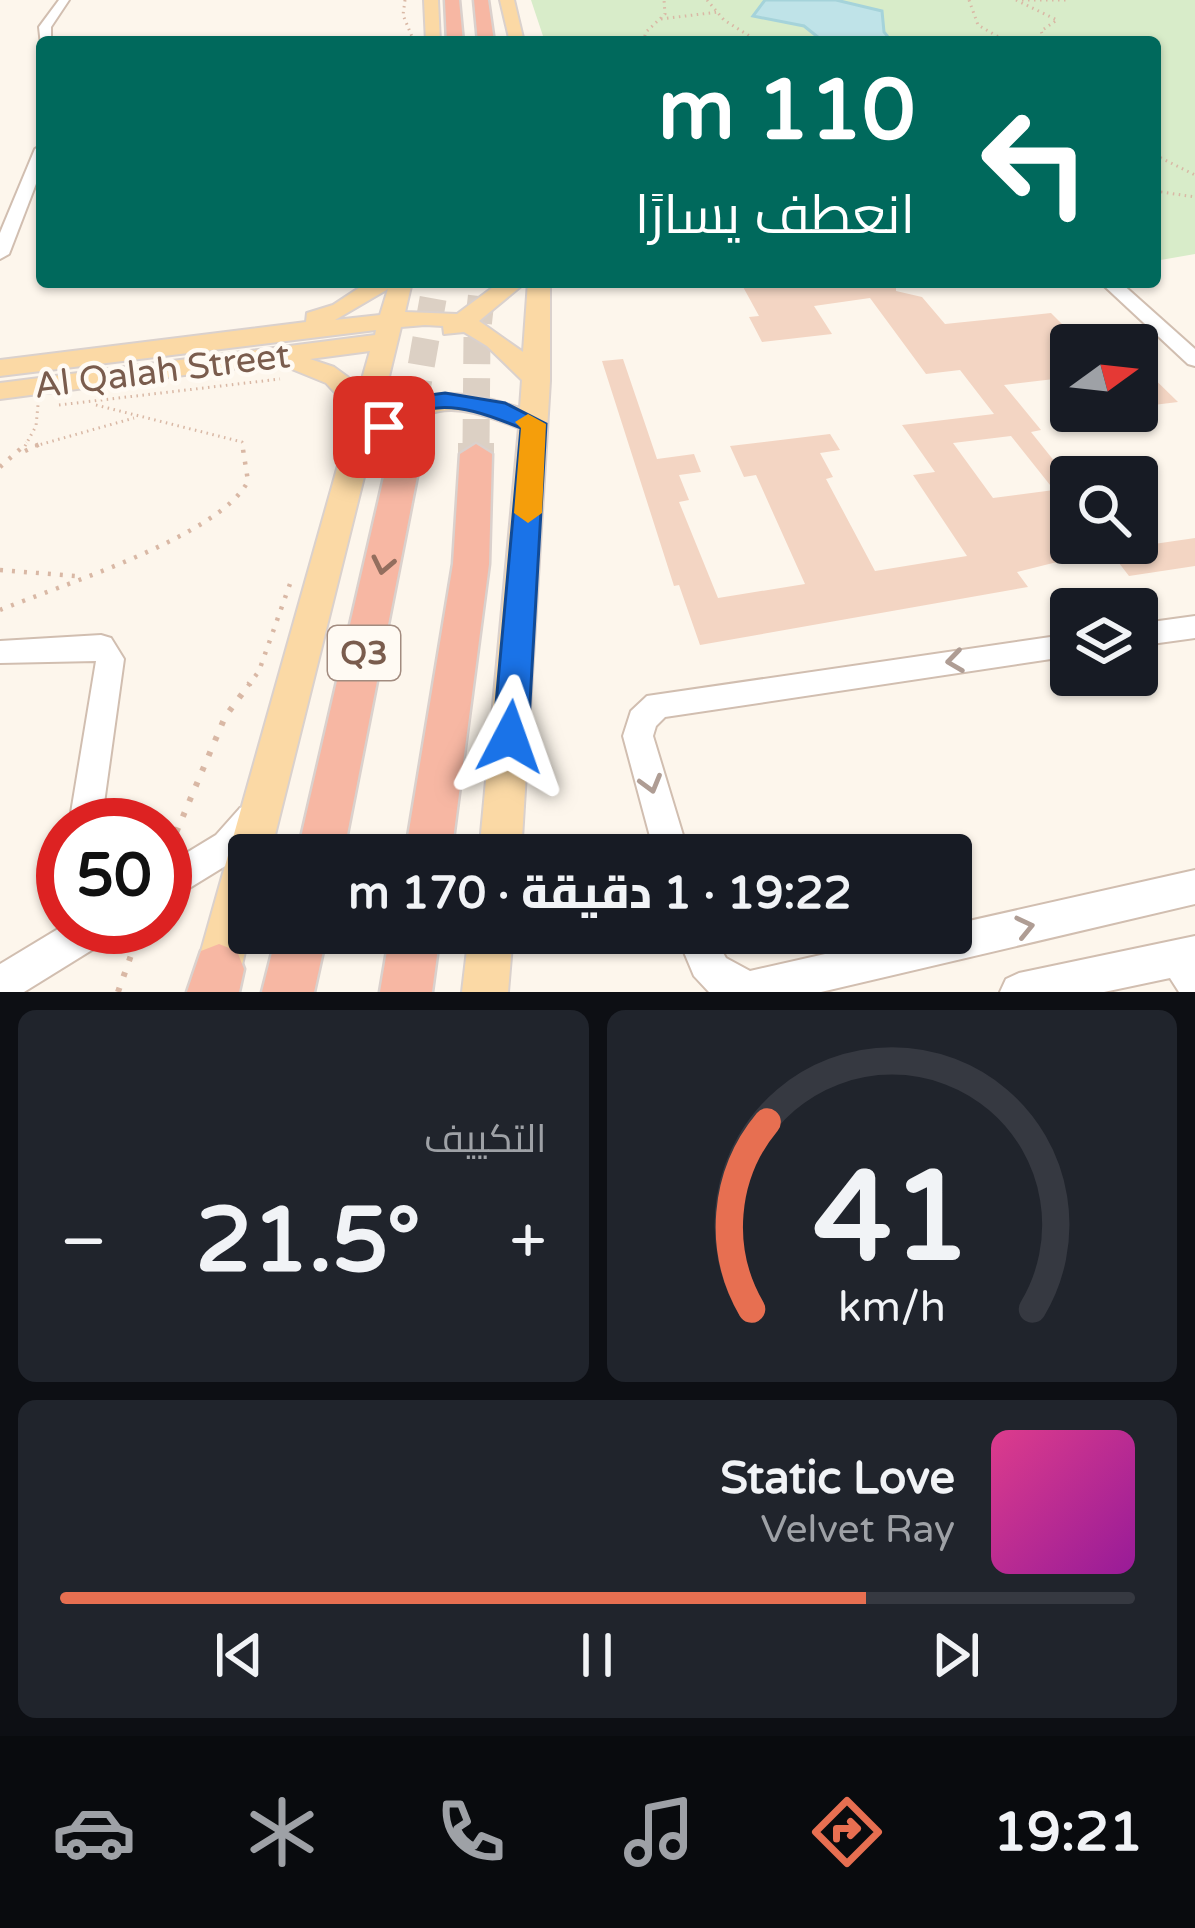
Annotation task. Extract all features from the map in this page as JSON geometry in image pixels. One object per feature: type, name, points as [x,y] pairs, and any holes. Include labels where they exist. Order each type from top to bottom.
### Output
[{"type":"highway","points":[[452,0],[455,36]]},
{"type":"highway","points":[[481,0],[485,36]]},
{"type":"highway","name":"Q3","points":[[324,834],[406,451]]},
{"type":"highway","points":[[431,834],[471,564],[476,454]]},
{"type":"highway","points":[[288,992],[297,954]]},
{"type":"highway","points":[[406,992],[412,954]]},
{"type":"main road","points":[[431,0],[433,36]]},
{"type":"main road","points":[[507,0],[516,36]]},
{"type":"main road","points":[[244,334],[340,310],[373,288]]},
{"type":"main road","points":[[214,984],[399,288]]},
{"type":"main road","name":"Al Qalah Street","points":[[0,368],[244,334],[447,331],[508,288]]},
{"type":"main road","points":[[502,834],[537,381],[539,288]]},
{"type":"main road","points":[[464,323],[497,341],[537,381]]},
{"type":"main road","name":"Al Qalah Street","points":[[0,391],[266,358],[388,332]]},
{"type":"main road","points":[[266,358],[329,371],[355,393],[367,413]]},
{"type":"main road","points":[[348,482],[384,427],[417,404],[478,404],[534,424]]},
{"type":"main road","points":[[484,992],[489,954]]},
{"type":"street","points":[[45,36],[45,27],[64,0]]},
{"type":"street","points":[[0,254],[36,164]]},
{"type":"street","points":[[14,220],[36,218]]},
{"type":"street","points":[[1116,288],[1195,360]]},
{"type":"street","points":[[1158,632],[1195,627]]},
{"type":"street","points":[[1,655],[83,644],[101,646],[110,659],[89,798]]},
{"type":"street","points":[[666,834],[638,736],[642,720],[657,705],[1050,648]]},
{"type":"street","points":[[192,869],[228,846],[258,812]]},
{"type":"street","points":[[972,939],[1195,887]]},
{"type":"street","points":[[3,992],[12,978],[51,954]]},
{"type":"street","points":[[703,954],[710,971],[722,981],[751,990],[906,954]]},
{"type":"street","points":[[1019,992],[1101,984],[1190,965]]},
{"type":"path","points":[[405,0],[403,15],[413,36]]},
{"type":"path","points":[[645,36],[661,19],[667,6],[664,0]]},
{"type":"path","points":[[706,0],[751,36]]},
{"type":"path","points":[[970,0],[978,25],[997,36]]},
{"type":"path","points":[[1016,0],[1057,20],[1041,31],[1043,36]]},
{"type":"path","points":[[1022,0],[1066,0]]},
{"type":"path","points":[[661,19],[718,12]]},
{"type":"path","points":[[1161,158],[1195,175]]},
{"type":"path","points":[[1161,192],[1195,197]]},
{"type":"path","points":[[28,405],[91,404],[268,379],[296,380]]},
{"type":"path","points":[[0,610],[209,522],[244,492],[252,466],[242,442],[91,404]]},
{"type":"path","points":[[25,451],[38,428],[38,405]]},
{"type":"path","points":[[0,466],[56,437],[140,417]]},
{"type":"path","points":[[191,798],[225,718],[260,671],[296,569]]},
{"type":"path","points":[[0,570],[81,576]]},
{"type":"path","points":[[118,992],[131,954]]},
{"type":"green space","points":[[531,0],[1195,0],[1195,254],[1161,260],[1161,36],[543,36]]},
{"type":"water","points":[[765,0],[836,0],[882,11],[887,36],[816,36],[804,26],[753,16]]},
{"type":"building","points":[[744,288],[896,288],[922,297],[945,324],[1051,313],[1062,324],[1050,324],[1050,380],[1004,385],[1041,430],[1031,432],[1050,456],[1050,485],[1011,436],[953,443],[993,498],[1050,491],[1050,564],[1017,572],[1028,587],[700,645],[679,585],[674,586],[602,361],[623,359],[657,459],[694,454],[701,472],[679,475],[689,500],[679,502],[718,598],[805,584],[756,475],[744,477],[730,446],[830,434],[840,450],[820,453],[833,477],[826,479],[875,571],[967,556],[913,475],[935,472],[902,425],[994,414],[960,370],[926,374],[870,298],[814,306],[832,334],[762,342],[749,317],[759,316]]},
{"type":"building","points":[[1158,382],[1178,402],[1158,404]]},
{"type":"building","points":[[1195,538],[1195,566],[1129,576],[1120,564],[1158,564],[1158,543]]},
{"type":"tunnel","points":[[407,446],[435,288]]},
{"type":"tunnel","points":[[476,446],[482,288]]},
{"type":"tunnel","points":[[406,451],[407,443]]},
{"type":"tunnel","points":[[476,446],[476,454]]},
{"type":"slow traffic","points":[[528,422],[534,424],[528,513]]},
{"type":"route","points":[[384,427],[417,404],[445,400],[496,408],[534,424],[510,737]]}]
